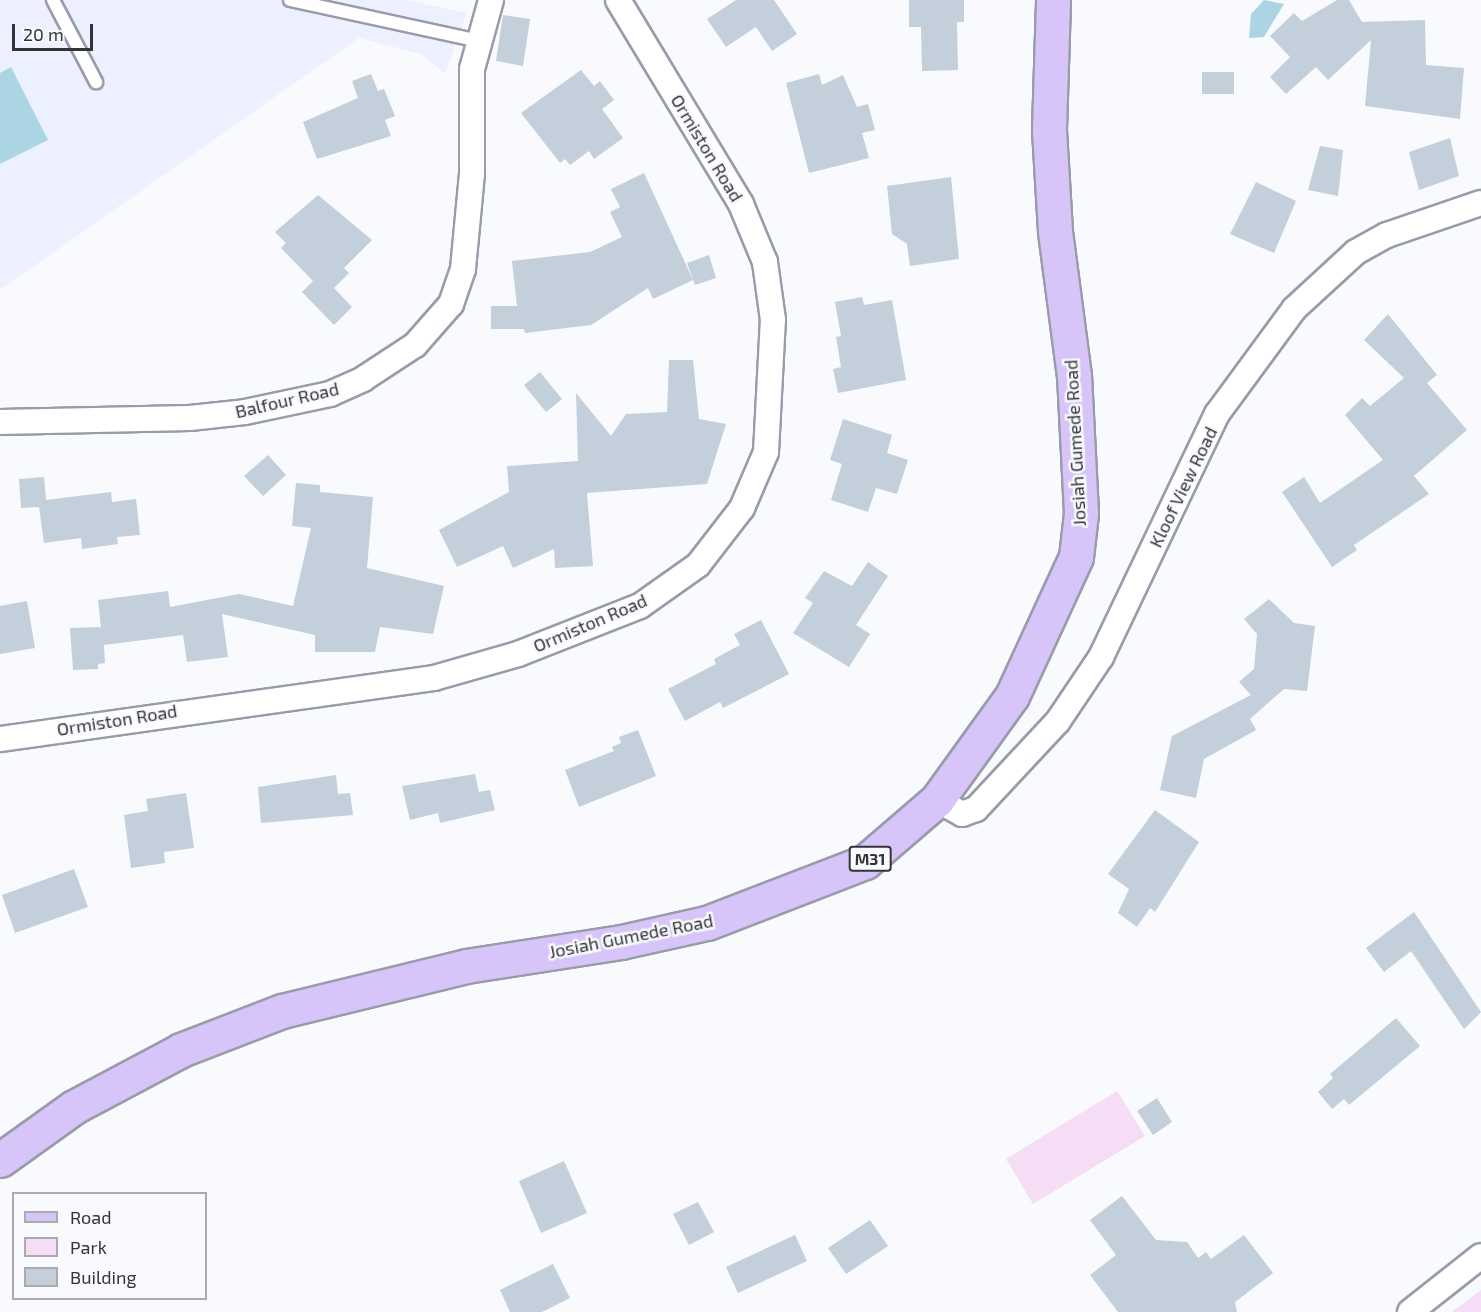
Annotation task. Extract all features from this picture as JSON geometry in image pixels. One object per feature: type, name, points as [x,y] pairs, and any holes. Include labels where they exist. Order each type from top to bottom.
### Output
[{"type":"main road","name":"Josiah Gumede Road","points":[[0,1160],[74,1107],[112,1086],[181,1050],[272,1015],[378,984],[707,923],[865,862],[937,800],[1012,696],[1076,557],[1082,513],[1074,376],[1055,231],[1049,129],[1053,0]]},
{"type":"street","name":"Balfour Road","points":[[0,422],[190,418],[245,412],[330,394],[363,380],[415,345],[451,304],[463,269],[472,173],[472,69],[491,0]]},
{"type":"street","name":"Ormiston Road","points":[[0,739],[434,678],[518,654],[640,606],[698,565],[742,508],[766,452],[772,383],[768,285],[756,232],[618,0]]},
{"type":"street","name":"Kloof View Road","points":[[937,800],[962,814],[976,809],[1058,721],[1101,657],[1217,414],[1294,309],[1318,283],[1366,246],[1460,207],[1481,204]]},
{"type":"street","points":[[1410,1312],[1481,1256]]},
{"type":"lane","points":[[53,0],[96,82]]},
{"type":"lane","points":[[290,0],[480,41]]},
{"type":"shaded area","points":[[0,0],[406,0],[467,13],[445,74],[421,54],[359,38],[0,290]]},
{"type":"green space","points":[[1117,1091],[1145,1136],[1033,1204],[1006,1159]]},
{"type":"green space","points":[[1481,1290],[1481,1312],[1452,1312]]},
{"type":"water","points":[[1264,0],[1284,4],[1264,37],[1249,38],[1251,14]]},
{"type":"water","points":[[11,67],[48,140],[0,164],[0,73]]},
{"type":"building","points":[[736,0],[774,0],[797,34],[772,51],[756,27],[726,47],[707,19]]},
{"type":"building","points":[[909,0],[964,0],[964,22],[957,22],[958,70],[922,71],[921,27],[909,27]]},
{"type":"building","points":[[1337,0],[1349,0],[1362,22],[1425,20],[1426,65],[1464,68],[1460,119],[1365,106],[1371,40],[1328,80],[1316,67],[1286,94],[1270,77],[1290,57],[1270,36],[1294,13],[1302,21]]},
{"type":"building","points":[[503,15],[530,19],[523,66],[496,61]]},
{"type":"building","points":[[581,70],[594,86],[600,81],[614,100],[602,109],[623,138],[594,159],[589,151],[570,165],[565,159],[560,163],[521,113]]},
{"type":"building","points":[[1202,72],[1234,72],[1234,94],[1202,94]]},
{"type":"building","points":[[371,74],[378,91],[384,89],[395,116],[385,120],[391,136],[317,159],[303,122],[358,98],[352,81]]},
{"type":"building","points":[[819,74],[822,85],[843,75],[857,107],[868,104],[875,130],[862,133],[869,158],[809,173],[786,83]]},
{"type":"building","points":[[1450,138],[1459,176],[1419,190],[1409,152]]},
{"type":"building","points":[[1320,146],[1343,150],[1338,196],[1308,190]]},
{"type":"building","points":[[644,173],[693,280],[653,299],[648,288],[591,325],[525,333],[524,329],[491,329],[491,306],[517,306],[512,261],[590,252],[622,237],[610,212],[620,207],[611,189]]},
{"type":"building","points":[[951,177],[959,259],[910,266],[907,244],[892,234],[887,186]]},
{"type":"building","points":[[1256,182],[1296,201],[1274,253],[1230,234]]},
{"type":"building","points":[[318,195],[372,240],[344,268],[349,273],[334,288],[352,307],[334,325],[302,292],[313,281],[281,248],[286,243],[275,232]]},
{"type":"building","points":[[709,255],[716,278],[695,285],[687,263]]},
{"type":"building","points":[[862,297],[864,305],[892,300],[906,380],[838,393],[833,369],[841,367],[836,337],[841,336],[835,302]]},
{"type":"building","points":[[1388,314],[1437,375],[1427,383],[1467,430],[1414,476],[1429,494],[1354,545],[1357,550],[1332,567],[1282,492],[1304,477],[1320,503],[1383,460],[1345,415],[1362,398],[1370,406],[1404,378],[1364,340]]},
{"type":"building","points":[[669,360],[693,360],[699,419],[726,424],[707,484],[587,493],[593,566],[555,568],[554,549],[513,568],[503,546],[457,567],[439,530],[509,492],[507,466],[578,461],[576,393],[611,436],[626,414],[667,412]]},
{"type":"building","points":[[540,372],[562,399],[546,412],[524,385]]},
{"type":"building","points":[[843,419],[892,435],[887,453],[908,460],[897,494],[876,488],[868,512],[831,500],[842,464],[830,460]]},
{"type":"building","points":[[268,455],[286,475],[263,496],[244,476]]},
{"type":"building","points":[[44,477],[46,500],[111,492],[112,502],[136,499],[140,535],[117,537],[118,544],[82,549],[81,538],[44,543],[39,507],[21,508],[19,479]]},
{"type":"building","points":[[296,483],[320,485],[320,492],[373,497],[367,568],[444,586],[433,634],[380,627],[375,652],[315,652],[315,635],[222,614],[228,657],[187,662],[183,635],[104,645],[105,663],[98,664],[98,669],[73,670],[70,628],[101,627],[98,600],[168,591],[170,607],[239,594],[293,606],[311,528],[292,526]]},
{"type":"building","points":[[868,562],[888,576],[856,625],[870,634],[849,667],[793,633],[813,603],[805,598],[824,571],[852,586]]},
{"type":"building","points":[[1269,599],[1294,623],[1315,626],[1307,691],[1284,689],[1250,719],[1256,730],[1204,759],[1196,798],[1160,790],[1172,736],[1251,695],[1239,682],[1254,669],[1257,634],[1244,619]]},
{"type":"building","points":[[27,601],[35,648],[0,654],[0,606]]},
{"type":"building","points":[[761,620],[789,674],[723,708],[720,702],[685,721],[668,689],[716,664],[714,659],[740,645],[734,634]]},
{"type":"building","points":[[638,730],[656,776],[579,807],[565,770],[614,751],[612,747],[621,743],[619,737]]},
{"type":"building","points":[[475,774],[479,792],[490,790],[495,810],[440,823],[438,813],[410,820],[402,786]]},
{"type":"building","points":[[336,775],[338,794],[350,793],[353,815],[261,823],[258,787]]},
{"type":"building","points":[[186,793],[194,848],[164,852],[165,863],[131,868],[124,815],[148,811],[146,799]]},
{"type":"building","points":[[1155,810],[1199,842],[1155,912],[1150,908],[1137,927],[1118,913],[1129,889],[1108,874]]},
{"type":"building","points":[[74,869],[88,907],[15,933],[2,895]]},
{"type":"building","points":[[1414,912],[1481,1012],[1464,1029],[1411,951],[1384,972],[1366,948]]},
{"type":"building","points":[[1396,1018],[1420,1046],[1349,1105],[1344,1099],[1332,1109],[1318,1092],[1333,1078],[1330,1074]]},
{"type":"building","points":[[1157,1098],[1172,1122],[1153,1135],[1137,1111]]},
{"type":"building","points":[[564,1161],[587,1213],[541,1233],[519,1181]]},
{"type":"building","points":[[1122,1196],[1156,1240],[1187,1242],[1198,1258],[1206,1252],[1211,1259],[1244,1235],[1273,1273],[1235,1302],[1237,1312],[1118,1312],[1090,1275],[1116,1255],[1090,1220]]},
{"type":"building","points":[[698,1202],[714,1232],[689,1245],[673,1214]]},
{"type":"building","points":[[870,1220],[888,1246],[846,1274],[828,1248]]},
{"type":"building","points":[[795,1235],[807,1261],[738,1293],[726,1267]]},
{"type":"building","points":[[553,1264],[570,1298],[542,1312],[510,1312],[500,1290]]}]
